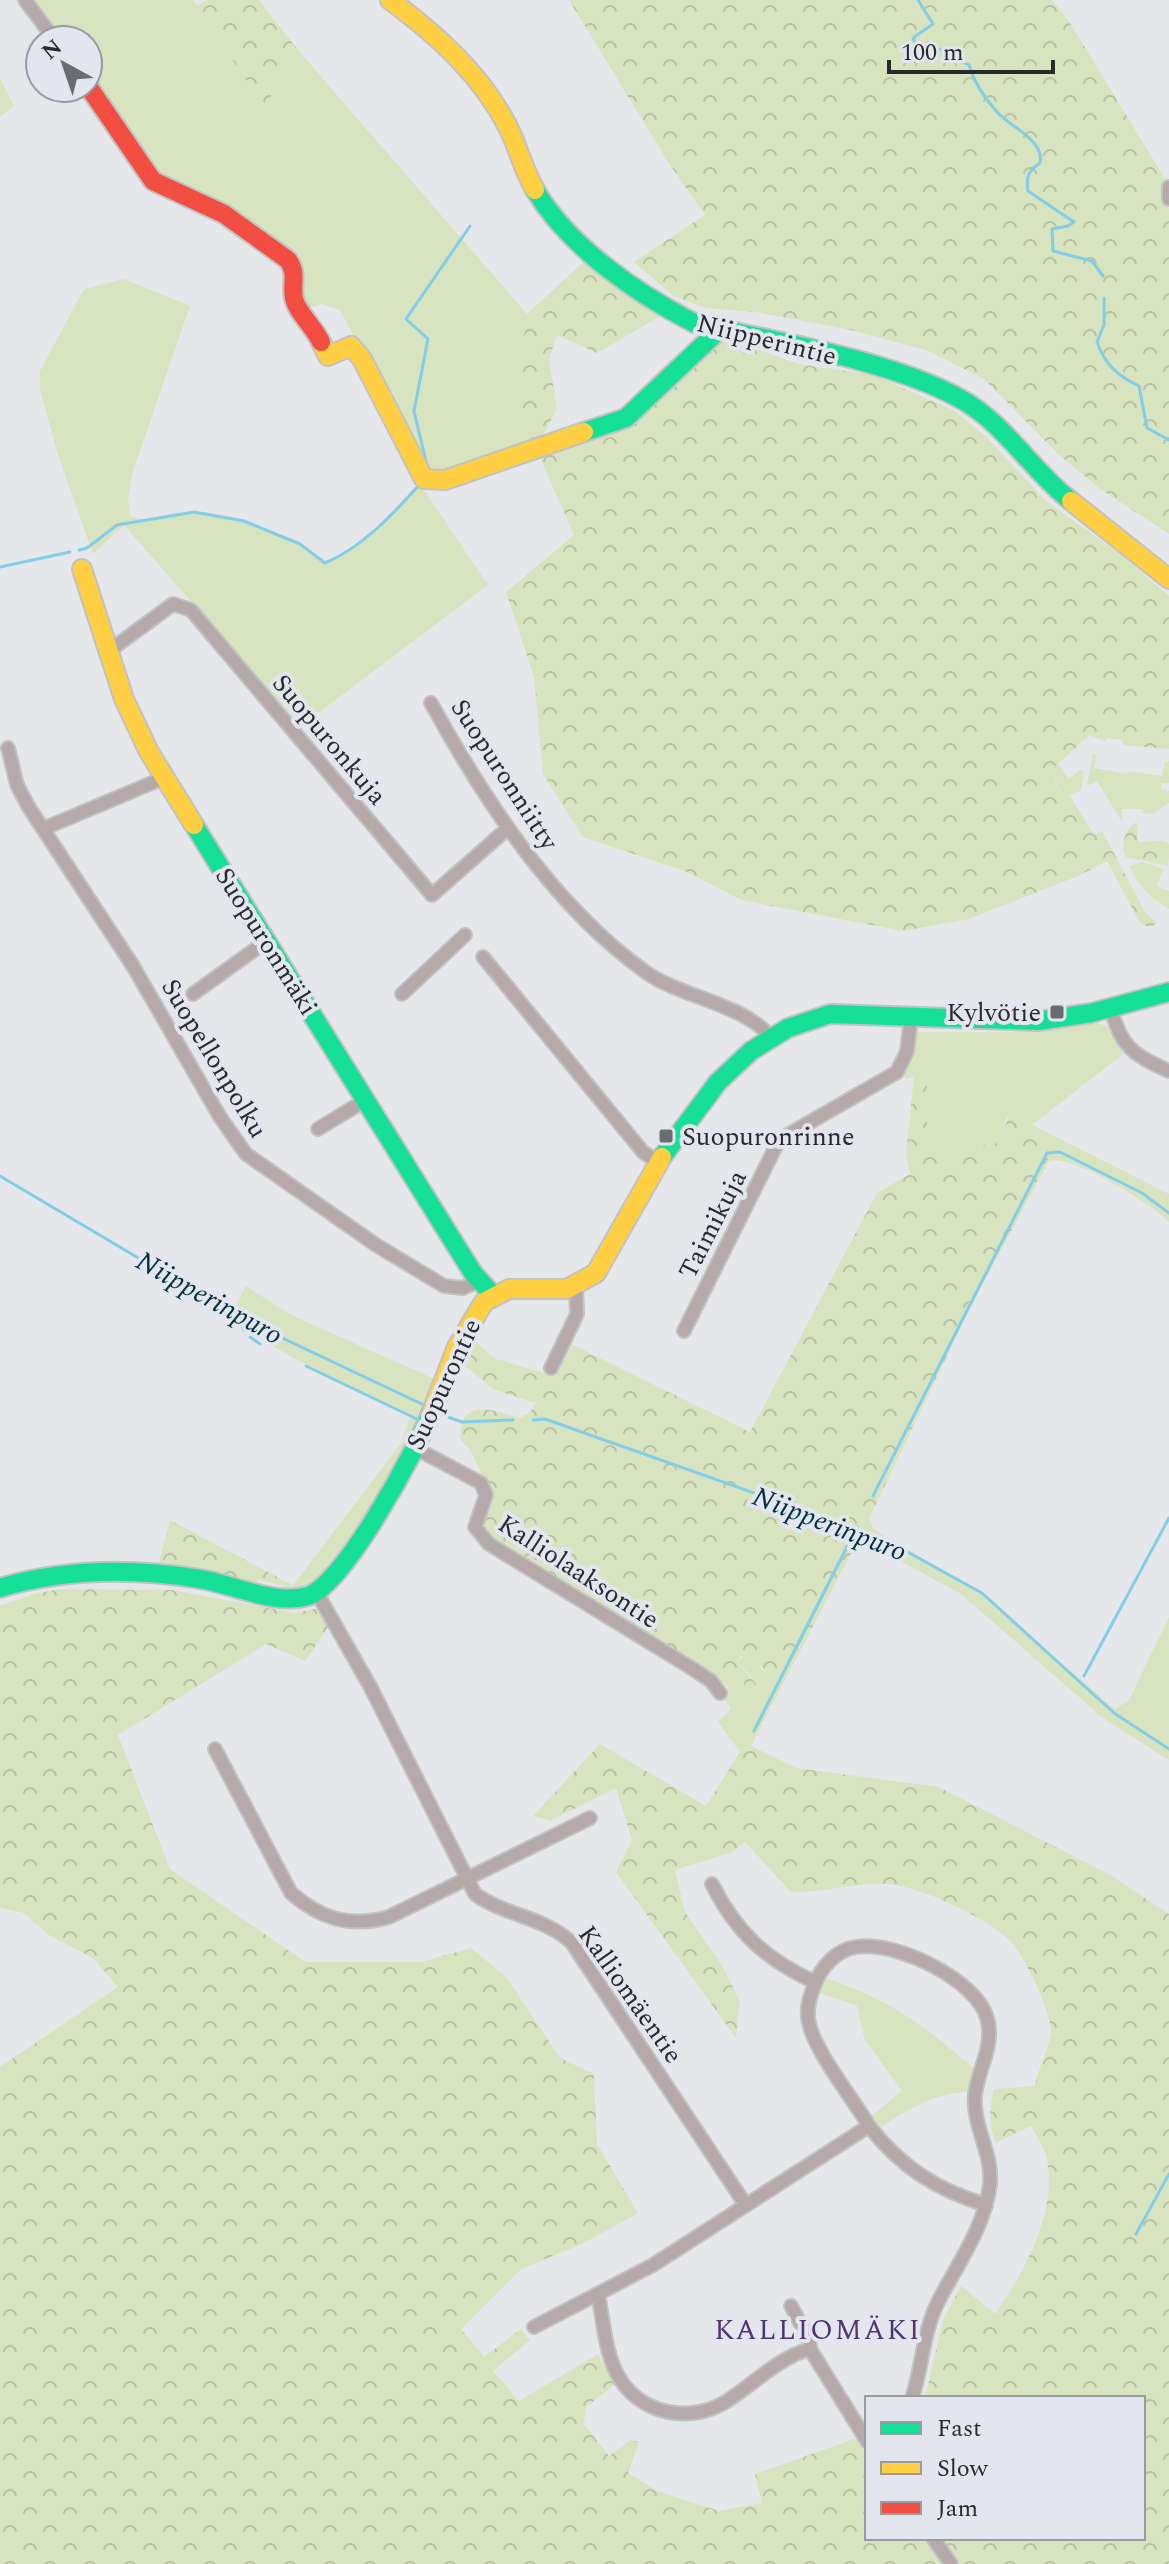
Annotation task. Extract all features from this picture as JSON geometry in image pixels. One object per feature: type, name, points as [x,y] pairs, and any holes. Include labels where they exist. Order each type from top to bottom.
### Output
[{"type":"street","points":[[25,0],[43,24]]},
{"type":"street","name":"Niipperintie","points":[[390,0],[448,46],[472,72],[509,130],[540,199],[556,217],[667,310],[719,330],[873,365],[960,398],[1007,437],[1055,489],[1169,579]]},
{"type":"street","points":[[100,104],[153,181],[224,214],[288,260],[295,270],[293,295],[297,308],[312,322],[328,356],[351,346],[362,359],[418,473],[434,482],[626,418],[719,330]]},
{"type":"street","points":[[1169,187],[1169,199]]},
{"type":"street","name":"Suopuronmäki","points":[[82,569],[134,726],[364,1101],[486,1287]]},
{"type":"street","name":"Suopuronkuja","points":[[109,651],[173,604],[191,610],[432,895],[508,828]]},
{"type":"street","name":"Suopuronniitty","points":[[431,703],[508,828],[569,901],[622,955],[680,993],[747,1019],[770,1037]]},
{"type":"street","name":"Suopellonpolku","points":[[8,748],[17,785],[133,966],[220,1117],[246,1154],[376,1245],[444,1286],[486,1287]]},
{"type":"street","points":[[45,828],[166,777]]},
{"type":"street","points":[[402,994],[465,935]]},
{"type":"street","points":[[193,994],[268,940]]},
{"type":"street","points":[[483,957],[643,1152],[658,1162]]},
{"type":"street","points":[[551,1368],[577,1314],[576,1288],[596,1273],[658,1162],[708,1096],[770,1037],[806,1019],[830,1014],[1038,1021],[1111,1008],[1169,992]]},
{"type":"street","points":[[1111,1008],[1118,1030],[1137,1057],[1169,1071]]},
{"type":"street","name":"Taimikuja","points":[[684,1331],[779,1140],[897,1072],[907,1051],[911,1018]]},
{"type":"street","points":[[318,1129],[364,1101]]},
{"type":"street","name":"Suopurontie","points":[[317,1593],[332,1580],[415,1448],[486,1287],[561,1292],[576,1288]]},
{"type":"street","name":"Kalliolaaksontie","points":[[415,1448],[481,1483],[486,1495],[476,1516],[475,1527],[489,1544],[693,1669],[711,1681],[720,1693]]},
{"type":"street","points":[[0,1588],[38,1577],[125,1574],[204,1579],[293,1599],[317,1593]]},
{"type":"street","name":"Kalliomäentie","points":[[317,1593],[371,1688],[475,1894],[485,1901],[542,1921],[572,1943],[745,2204]]},
{"type":"street","points":[[215,1749],[291,1893],[307,1907],[333,1920],[367,1923],[389,1917],[590,1818]]},
{"type":"street","points":[[712,1884],[734,1922],[760,1952],[815,1982]]},
{"type":"street","points":[[913,2396],[936,2306],[965,2259],[986,2205],[989,2165],[976,2120],[975,2093],[990,2032],[983,2009],[974,1996],[946,1972],[873,1946],[843,1951],[829,1961],[815,1982],[809,2001],[810,2028],[869,2126],[892,2155],[921,2177],[955,2196],[986,2205]]},
{"type":"street","points":[[534,2327],[653,2265],[869,2126]]},
{"type":"street","points":[[598,2294],[617,2373],[637,2397],[670,2413],[691,2414],[713,2408],[810,2349]]},
{"type":"street","points":[[791,2306],[810,2341],[810,2349],[865,2438]]},
{"type":"street","points":[[934,2540],[951,2564]]},
{"type":"green space","points":[[32,0],[193,0],[264,107],[298,50],[527,314],[518,395],[524,426],[532,440],[436,474],[425,472],[340,310],[322,304],[308,308],[301,304],[301,280],[148,166],[104,101],[104,24],[49,24]]},
{"type":"green space","points":[[206,0],[259,0],[298,50],[264,108],[197,6]]},
{"type":"green space","points":[[569,0],[1052,0],[1072,26],[1167,182],[1164,201],[1169,209],[1169,534],[1100,489],[1057,453],[984,379],[929,351],[851,330],[756,312],[705,308],[672,295],[634,262],[705,215],[668,162]]},
{"type":"green space","points":[[0,78],[14,106],[0,117]]},
{"type":"green space","points":[[592,254],[664,314],[597,353],[557,335],[549,359],[557,409],[541,439],[532,440],[521,424],[515,404],[527,314]]},
{"type":"green space","points":[[124,279],[190,306],[133,471],[128,498],[130,516],[148,520],[197,512],[231,517],[280,536],[325,562],[365,539],[420,484],[488,585],[301,726],[124,525],[93,554],[58,455],[40,390],[40,371],[84,289]]},
{"type":"green space","points":[[720,336],[799,364],[873,375],[955,411],[984,435],[1046,501],[1120,554],[1169,596],[1169,749],[1123,745],[1123,740],[1107,738],[1106,742],[1090,735],[1051,770],[1058,790],[1070,796],[1094,835],[1102,831],[1144,910],[1157,924],[1149,927],[1140,923],[1107,861],[1078,876],[969,919],[903,931],[741,900],[687,872],[583,837],[543,774],[534,677],[506,592],[574,535],[538,453],[627,423]]},
{"type":"green space","points":[[1093,753],[1096,754],[1094,768],[1128,774],[1129,771],[1162,776],[1165,762],[1169,761],[1169,783],[1162,783],[1161,789],[1169,791],[1169,803],[1152,814],[1143,813],[1142,809],[1122,809],[1122,822],[1097,781],[1087,786]]},
{"type":"green space","points":[[1057,763],[1069,779],[1080,770],[1084,772],[1081,790],[1070,796],[1061,794],[1051,770]]},
{"type":"green space","points":[[1137,822],[1138,850],[1169,853],[1168,866],[1126,857],[1125,837],[1129,828]]},
{"type":"green space","points":[[1163,841],[1169,844],[1169,853],[1138,850],[1137,842]]},
{"type":"green space","points":[[1142,862],[1164,869],[1156,886],[1169,891],[1169,909],[1151,896],[1137,879],[1130,866]]},
{"type":"green space","points":[[1098,1023],[1110,1028],[1123,1054],[1032,1125],[1169,1194],[1169,1222],[1130,1193],[1092,1172],[1060,1161],[1049,1161],[1031,1125],[1007,1117],[999,1143],[950,1150],[928,1138],[925,1106],[928,1079],[914,1076],[906,1079],[903,1072],[913,1032],[1039,1032]]},
{"type":"green space","points":[[914,1076],[928,1079],[925,1106],[929,1138],[950,1150],[998,1143],[1011,1112],[1031,1125],[1049,1161],[971,1306],[869,1519],[785,1680],[771,1678],[753,1657],[741,1656],[737,1662],[756,1684],[752,1689],[725,1672],[717,1678],[487,1536],[480,1519],[488,1484],[470,1450],[461,1441],[461,1427],[471,1412],[488,1410],[520,1418],[530,1413],[535,1403],[493,1389],[464,1365],[475,1341],[496,1359],[544,1373],[563,1340],[750,1432],[877,1193],[910,1174],[906,1153]]},
{"type":"green space","points":[[246,1286],[291,1315],[439,1381],[396,1471],[320,1583],[291,1588],[402,1442],[410,1414],[301,1362],[228,1320]]},
{"type":"green space","points":[[869,1519],[874,1529],[980,1593],[1115,1709],[1129,1700],[1169,1617],[1169,1760],[1104,1719],[961,1594],[858,1538]]},
{"type":"green space","points":[[170,1520],[292,1585],[291,1588],[257,1579],[256,1582],[158,1566]]},
{"type":"green space","points":[[60,1589],[172,1590],[294,1613],[320,1608],[329,1623],[328,1628],[305,1661],[266,1644],[118,1735],[170,1869],[305,1962],[421,1962],[471,1948],[507,1978],[560,2058],[594,2074],[597,2144],[638,2213],[582,2244],[521,2269],[461,2329],[484,2357],[521,2329],[530,2340],[493,2371],[519,2401],[598,2354],[614,2385],[586,2407],[584,2424],[609,2456],[631,2440],[639,2442],[628,2473],[657,2491],[719,2511],[762,2503],[755,2474],[860,2437],[865,2447],[865,2540],[929,2540],[945,2564],[0,2564],[0,2067],[118,1987],[93,1958],[49,1935],[24,1913],[0,1908],[0,1606]]},
{"type":"green space","points":[[745,1655],[753,1657],[765,1673],[785,1680],[751,1746],[740,1752],[718,1722],[731,1709],[725,1700],[728,1687],[717,1678],[725,1672],[752,1689],[752,1677],[737,1662]]},
{"type":"green space","points":[[600,1744],[706,1806],[740,1752],[751,1746],[796,1768],[939,1787],[1112,1876],[1169,1914],[1169,2564],[958,2564],[942,2540],[1145,2540],[1145,2396],[925,2396],[943,2320],[961,2286],[995,2314],[1027,2261],[1043,2221],[1049,2180],[1042,2146],[1031,2126],[996,2143],[991,2124],[994,2089],[1035,2086],[1051,2033],[1041,1994],[1015,1947],[999,1931],[970,1913],[901,1886],[876,1884],[791,1892],[745,1842],[732,1852],[675,1870],[685,1912],[723,1967],[740,2002],[736,2038],[616,1872],[632,1840],[616,1788],[550,1821],[533,1816]]},
{"type":"green space","points":[[822,1977],[886,2004],[939,2040],[975,2070],[971,2091],[945,2095],[923,2103],[881,2127],[871,2116],[902,2091],[864,2038],[857,2006],[818,1992]]},
{"type":"waterway","points":[[918,0],[933,24],[913,38],[916,45],[937,48],[969,65],[977,84],[994,108],[1037,148],[1040,163],[1029,175],[1028,191],[1074,222],[1052,229],[1053,251],[1092,261],[1103,276]]},
{"type":"waterway","points":[[427,466],[414,411],[428,339],[406,319],[470,226]]},
{"type":"waterway","points":[[1104,298],[1104,325],[1097,342],[1100,350],[1113,369],[1139,386],[1147,428],[1169,440]]},
{"type":"waterway","points":[[79,550],[87,548],[117,525],[194,512],[244,521],[300,544],[325,563],[365,539],[420,484]]},
{"type":"waterway","points":[[0,567],[70,552]]},
{"type":"waterway","points":[[873,1496],[1047,1153],[1060,1152],[1142,1193],[1169,1213]]},
{"type":"waterway","name":"Niipperinpuro","points":[[0,1176],[238,1317],[426,1406]]},
{"type":"waterway","points":[[238,1317],[244,1331]]},
{"type":"waterway","points":[[250,1337],[260,1344]]},
{"type":"waterway","points":[[306,1366],[421,1421]]},
{"type":"waterway","name":"Niipperinpuro","points":[[445,1416],[462,1422],[513,1420]]},
{"type":"waterway","name":"Niipperinpuro","points":[[533,1420],[545,1419],[884,1539],[982,1593],[1114,1713],[1169,1749]]},
{"type":"waterway","points":[[1084,1676],[1169,1518]]},
{"type":"waterway","points":[[754,1731],[857,1527]]},
{"type":"waterway","points":[[1136,2234],[1169,2174]]},
{"type":"traffic: fast","points":[[535,190],[566,231],[606,267],[649,298],[694,323],[865,362],[930,384],[959,398],[990,420],[1071,501]]},
{"type":"traffic: fast","points":[[584,432],[626,418],[719,330]]},
{"type":"traffic: fast","points":[[194,825],[473,1273],[492,1294]]},
{"type":"traffic: fast","points":[[662,1157],[718,1082],[751,1051],[788,1028],[830,1014],[1038,1021],[1091,1013],[1169,992]]},
{"type":"traffic: fast","points":[[0,1588],[74,1573],[124,1572],[200,1579],[282,1598],[308,1596],[323,1586],[359,1543],[396,1483],[432,1411]]},
{"type":"traffic: slow","points":[[390,0],[441,42],[485,90],[508,127],[535,190]]},
{"type":"traffic: slow","points":[[321,342],[328,356],[351,346],[362,359],[424,479],[445,480],[584,432]]},
{"type":"traffic: slow","points":[[1071,501],[1169,579]]},
{"type":"traffic: slow","points":[[82,569],[124,699],[149,752],[194,825]]},
{"type":"traffic: slow","points":[[432,1411],[457,1347],[484,1302],[509,1289],[567,1289],[596,1273],[662,1157]]},
{"type":"traffic: jam","points":[[100,104],[153,181],[224,214],[288,260],[293,270],[295,303],[321,342]]},
{"type":"place","name":"Kylvötie","points":[[1057,1012]]},
{"type":"place","name":"Suopuronrinne","points":[[666,1136]]},
{"type":"district","name":"KALLIOMÄKI","points":[[818,2329]]}]
